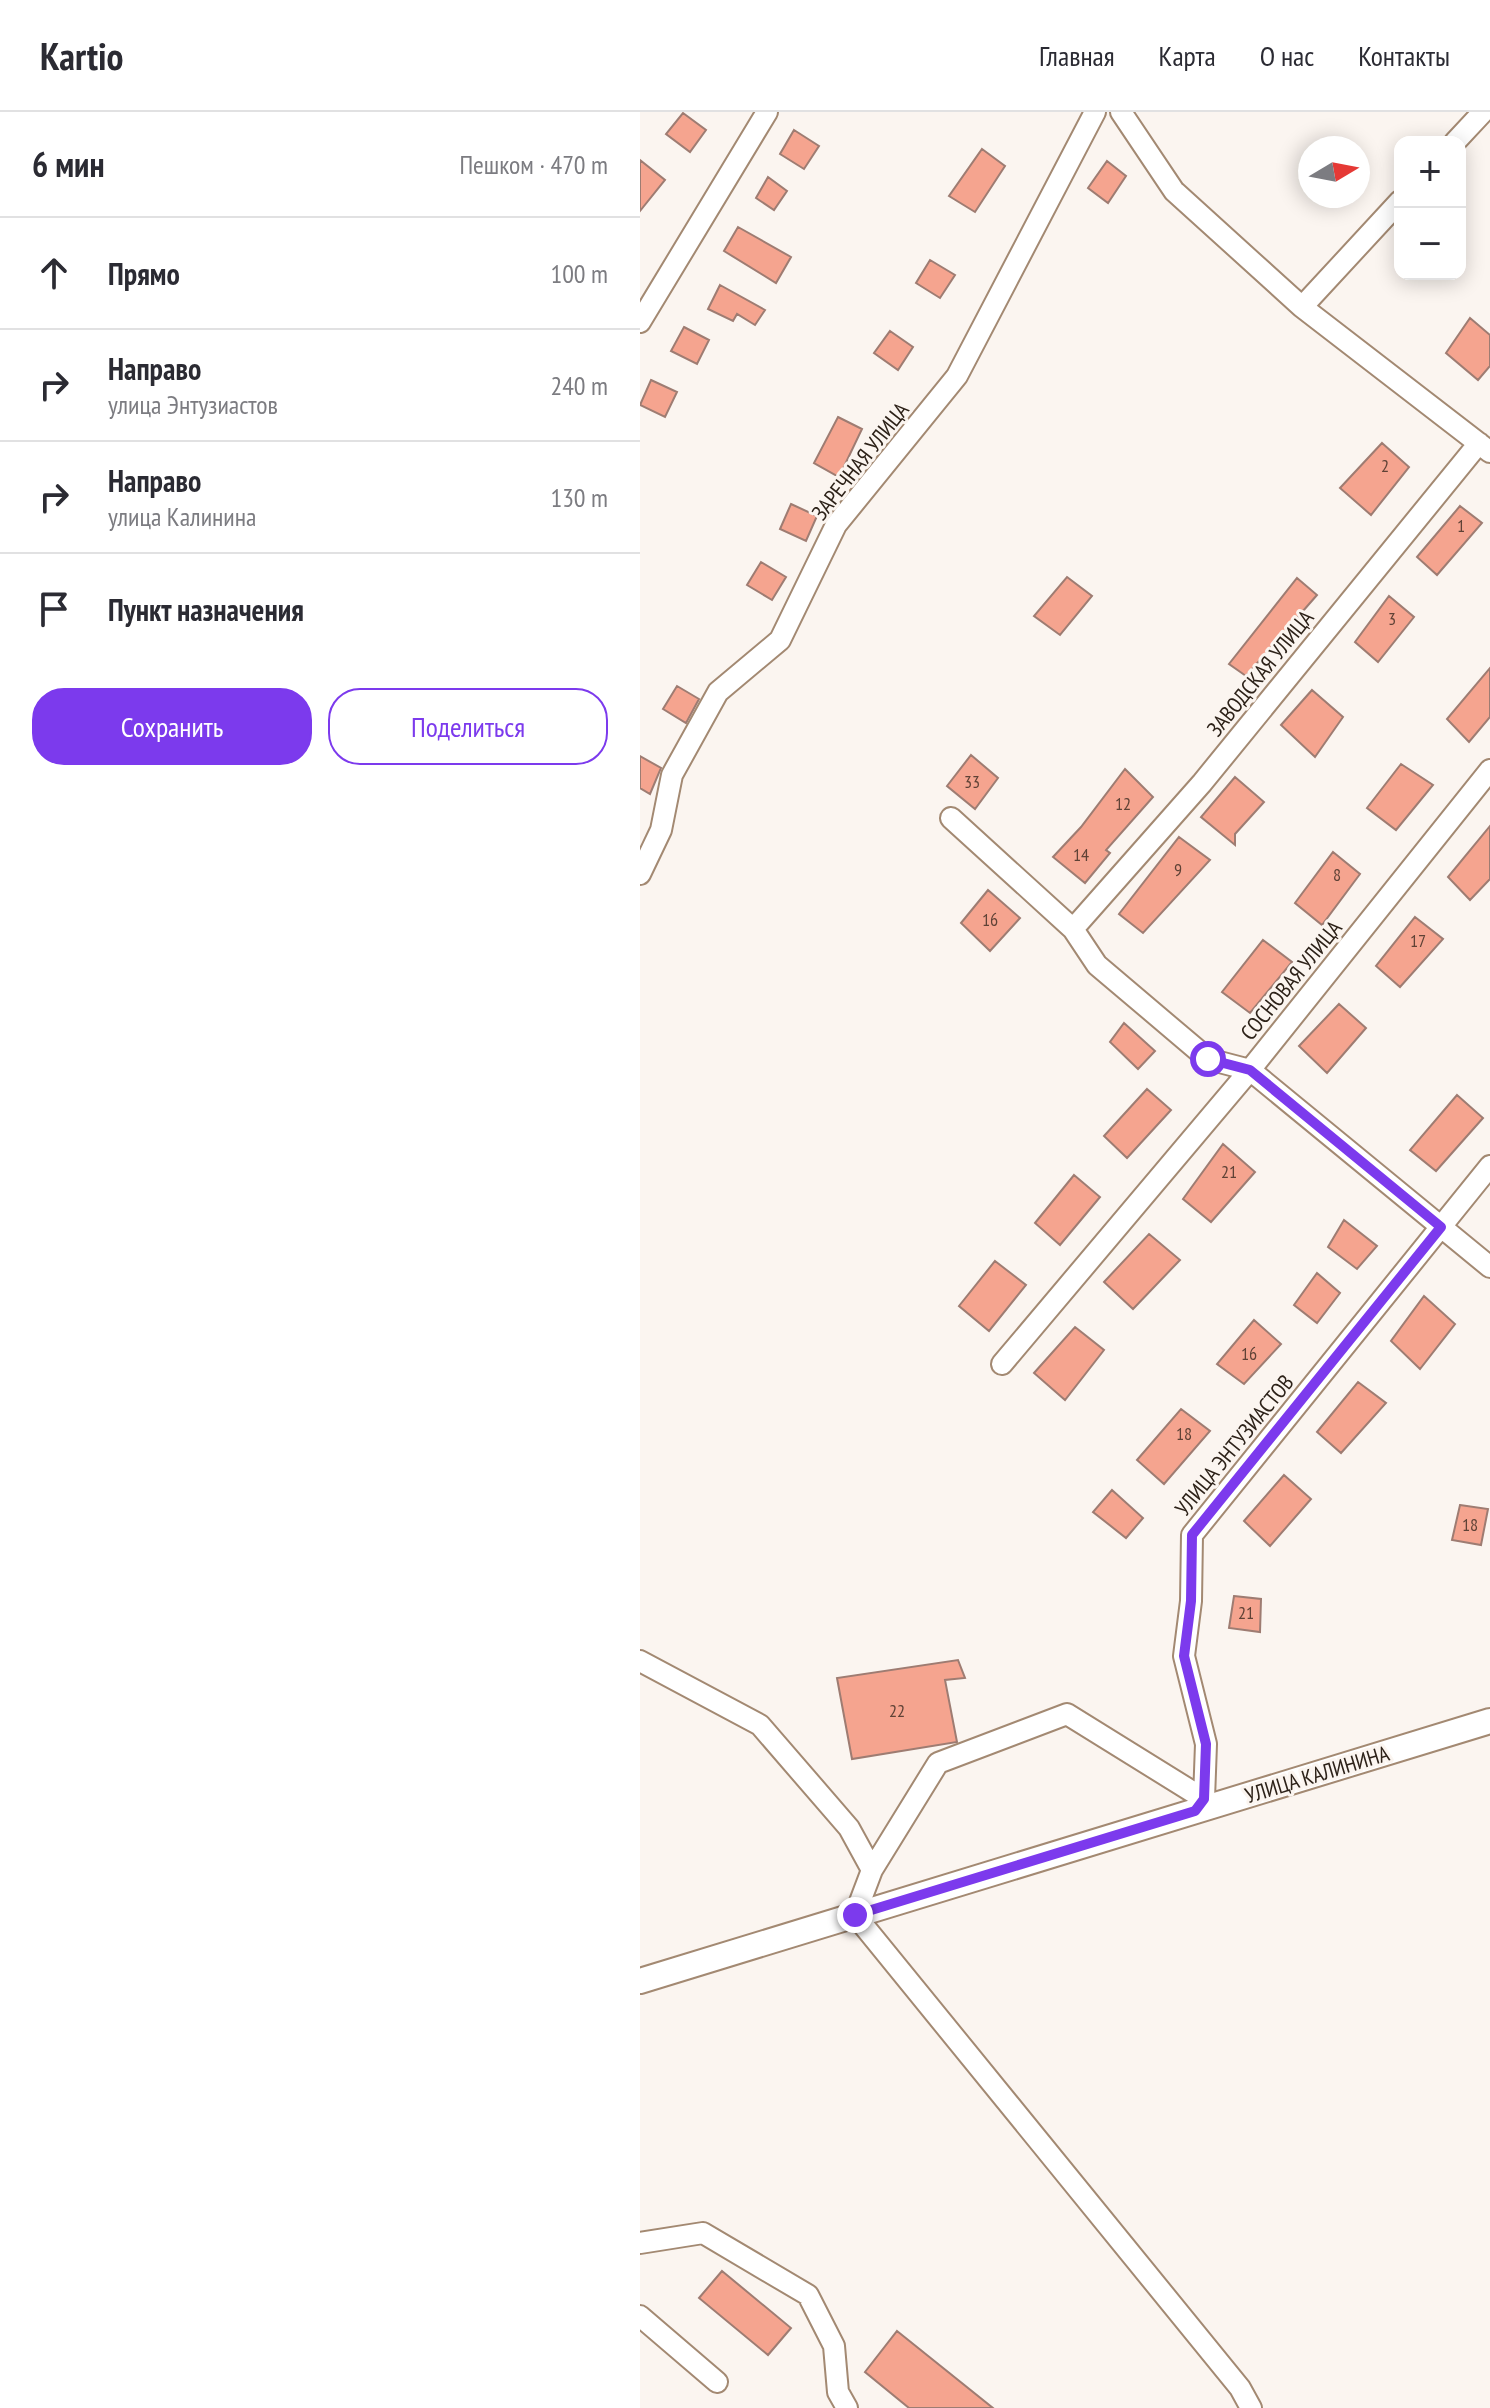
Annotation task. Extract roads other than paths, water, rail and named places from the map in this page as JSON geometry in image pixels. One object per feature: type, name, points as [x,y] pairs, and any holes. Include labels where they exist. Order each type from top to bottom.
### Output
[{"type":"main road","name":"УЛИЦА КАЛИНИНА","points":[[640,1981],[1200,1805],[1490,1721]]},
{"type":"street","points":[[640,322],[767,112]]},
{"type":"street","name":"ЗАРЕЧНАЯ УЛИЦА","points":[[640,874],[661,830],[672,775],[718,692],[780,640],[836,525],[957,376],[1095,112]]},
{"type":"street","points":[[1121,112],[1174,191],[1302,307],[1484,448]]},
{"type":"street","points":[[1461,136],[1483,112]]},
{"type":"street","points":[[1302,307],[1394,207]]},
{"type":"street","name":"ЗАВОДСКАЯ УЛИЦА","points":[[1073,929],[1202,783],[1484,448]]},
{"type":"street","name":"СОСНОВАЯ УЛИЦА","points":[[1002,1364],[1250,1070],[1490,770]]},
{"type":"street","points":[[951,818],[1073,929],[1097,965],[1208,1059],[1250,1070],[1490,1267]]},
{"type":"street","name":"УЛИЦА ЭНТУЗИАСТОВ","points":[[1200,1805],[1206,1744],[1184,1656],[1191,1601],[1192,1535],[1490,1166]]},
{"type":"street","points":[[640,1661],[760,1725],[849,1828],[872,1870]]},
{"type":"street","points":[[1200,1805],[1067,1714],[938,1763],[872,1870],[855,1915],[1240,2388],[1251,2408]]},
{"type":"street","points":[[640,2243],[703,2233],[808,2295],[834,2346],[838,2392],[847,2408]]},
{"type":"street","points":[[640,2316],[717,2382]]}]
